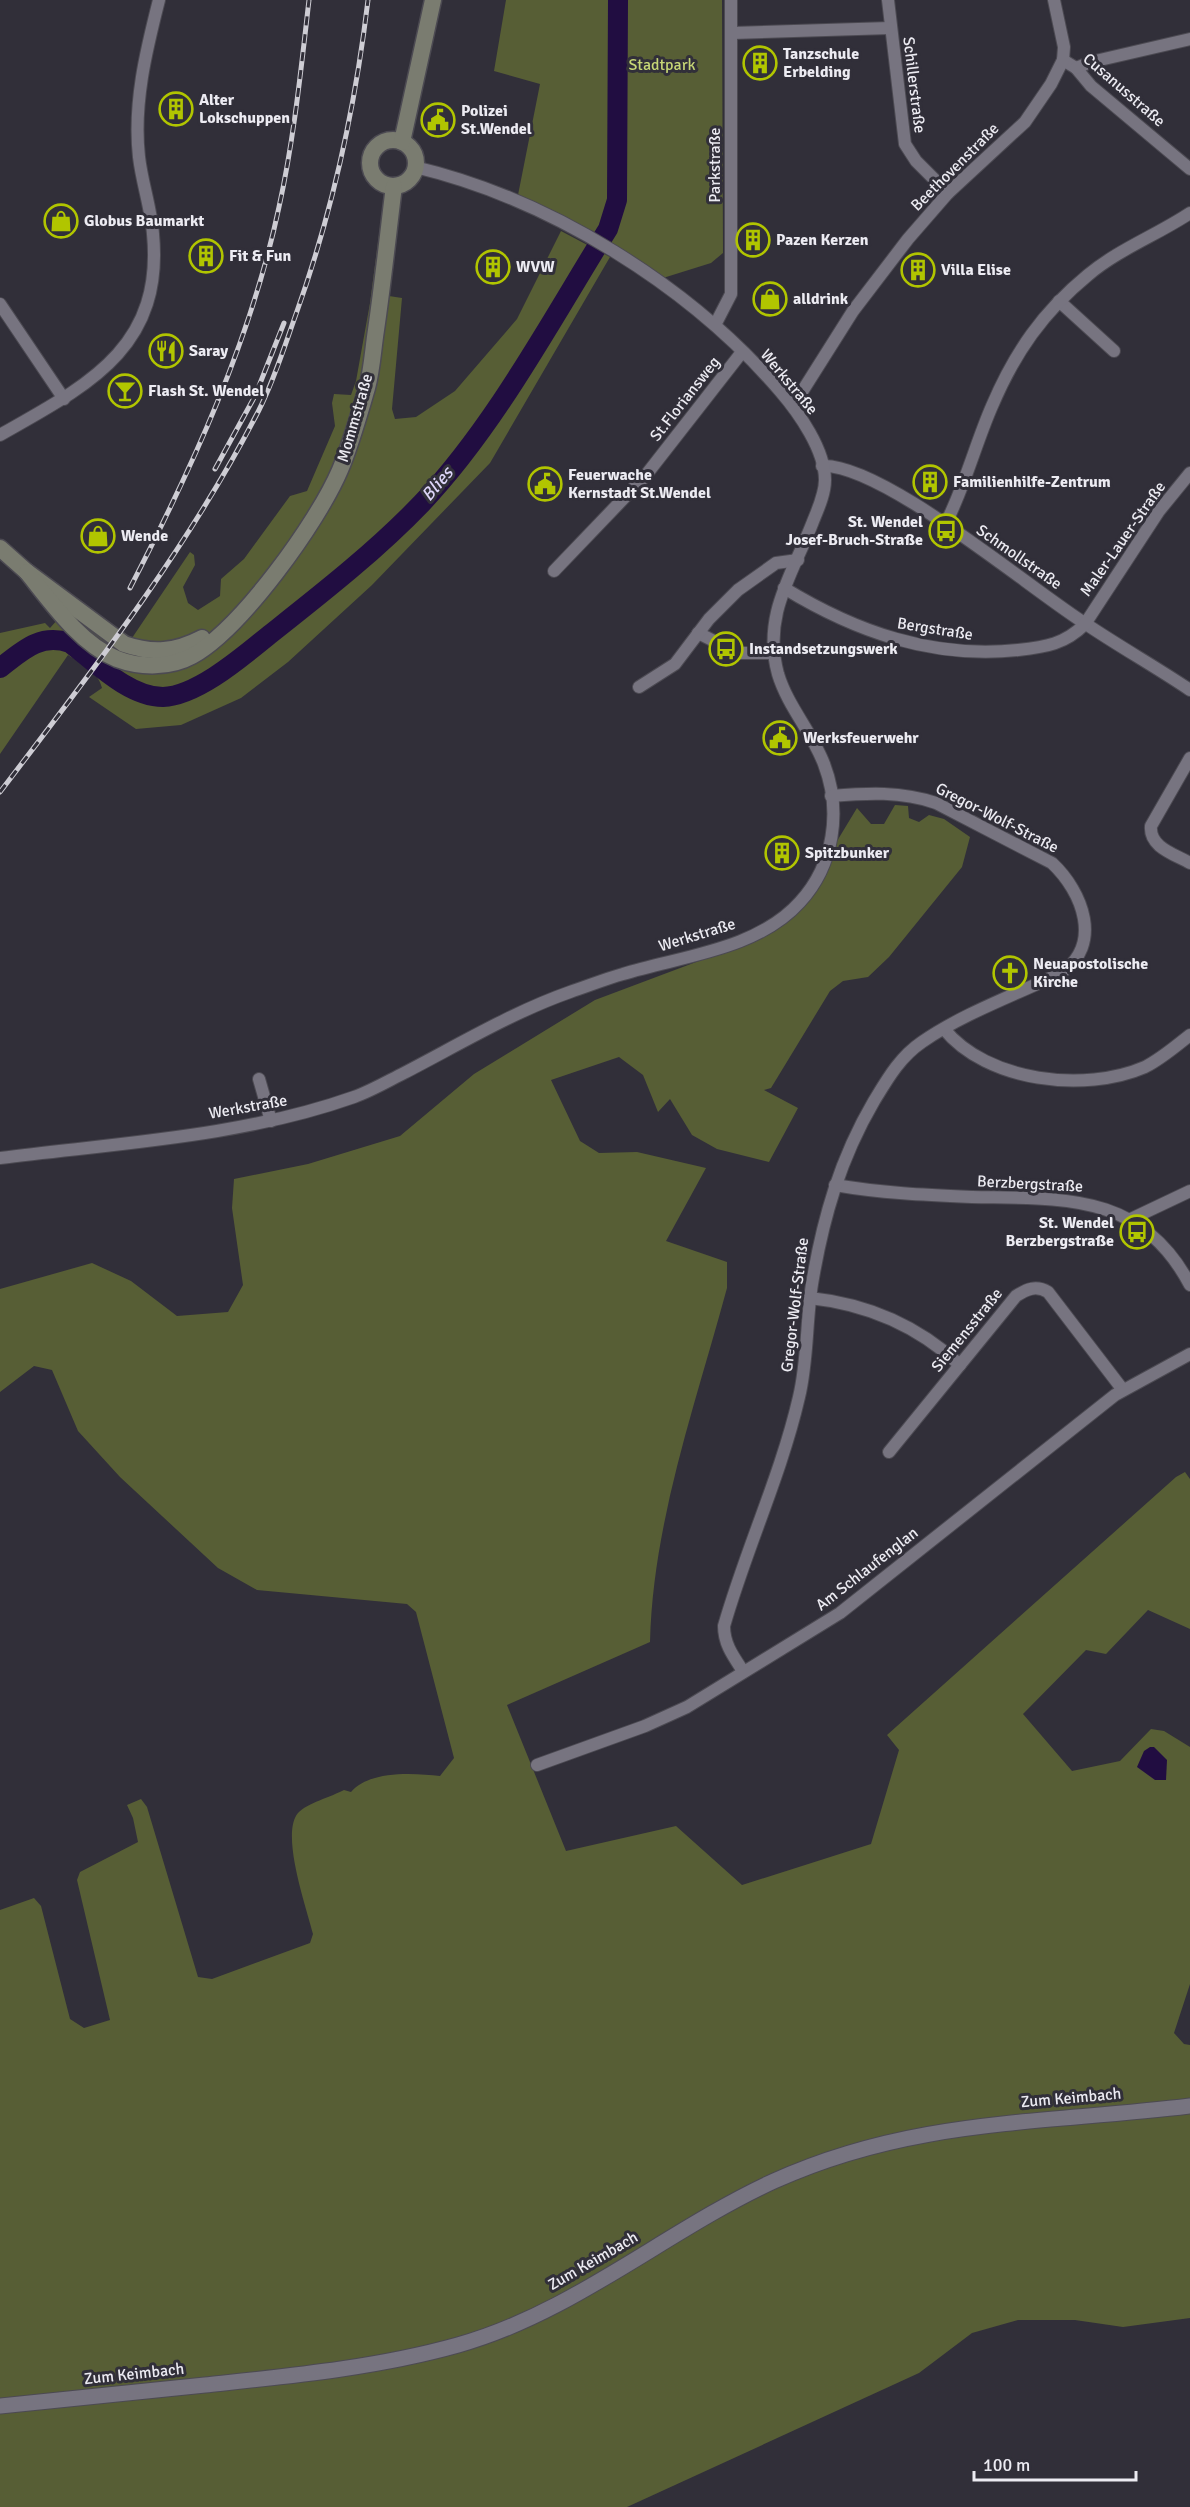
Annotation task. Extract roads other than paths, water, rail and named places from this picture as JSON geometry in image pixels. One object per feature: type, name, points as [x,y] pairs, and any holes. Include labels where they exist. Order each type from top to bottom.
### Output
[{"type":"main road","points":[[402,142],[433,0]]},
{"type":"main road","points":[[389,141],[402,142],[412,152],[415,167],[410,179],[394,186],[381,183],[374,177],[370,159],[379,146],[389,141]]},
{"type":"main road","name":"Mommstraße","points":[[0,548],[27,572],[124,644],[167,658],[213,631],[261,591],[298,543],[340,471],[367,386],[394,186]]},
{"type":"street","points":[[0,435],[64,399],[99,374],[124,349],[142,314],[152,285],[153,232],[139,158],[138,106],[159,0]]},
{"type":"street","name":"Parkstraße","points":[[715,325],[731,294],[731,0]]},
{"type":"street","name":"Schillerstraße","points":[[888,0],[905,144],[916,161],[948,192]]},
{"type":"street","points":[[1054,0],[1062,32],[1063,60]]},
{"type":"street","points":[[732,33],[890,28]]},
{"type":"street","points":[[1076,68],[1091,62],[1190,39]]},
{"type":"street","name":"Cusanusstraße","points":[[1063,60],[1076,68],[1091,86],[1190,169]]},
{"type":"street","name":"Beethovenstraße","points":[[793,406],[853,311],[908,238],[948,192],[1025,122],[1051,84],[1063,60]]},
{"type":"street","name":"Werkstraße","points":[[0,1158],[271,1121],[359,1095],[552,998],[623,974],[729,945],[775,924],[799,903],[818,878],[831,847],[833,819],[825,765],[791,705],[778,674],[775,653],[775,617],[784,588],[798,560],[820,504],[825,480],[813,439],[793,406],[715,325],[611,250],[506,198],[415,167]]},
{"type":"street","points":[[945,525],[958,501],[992,407],[1009,370],[1031,332],[1059,301],[1119,253],[1190,213]]},
{"type":"street","points":[[1059,301],[1114,351]]},
{"type":"street","points":[[0,304],[64,399]]},
{"type":"street","name":"St.Floriansweg","points":[[555,571],[646,476],[742,352]]},
{"type":"street","name":"Schmollstraße","points":[[822,466],[842,468],[884,486],[945,525],[1085,624],[1190,690]]},
{"type":"street","name":"Maler-Lauer-Straße","points":[[1085,624],[1159,511],[1190,473]]},
{"type":"street","points":[[639,687],[675,664],[721,605],[771,566],[798,560]]},
{"type":"street","name":"Bergstraße","points":[[784,588],[820,610],[887,638],[959,652],[992,653],[1054,644],[1071,637],[1085,624]]},
{"type":"street","points":[[698,633],[738,653],[775,653]]},
{"type":"street","points":[[1190,758],[1151,826],[1150,834],[1155,843],[1190,863]]},
{"type":"street","name":"Gregor-Wolf-Straße","points":[[743,1671],[728,1649],[724,1637],[724,1626],[788,1438],[806,1362],[810,1298],[818,1245],[835,1185],[862,1121],[891,1072],[922,1042],[1074,964],[1081,953],[1084,937],[1079,902],[1067,878],[1052,863],[936,803],[917,797],[892,794],[831,796]]},
{"type":"street","points":[[944,1029],[976,1058],[1002,1070],[1027,1076],[1061,1079],[1125,1073],[1146,1066],[1190,1035]]},
{"type":"street","points":[[259,1079],[271,1121]]},
{"type":"street","name":"Berzbergstraße","points":[[835,1185],[924,1195],[1069,1199],[1103,1207],[1131,1219],[1170,1254],[1190,1285]]},
{"type":"street","points":[[1131,1219],[1190,1191]]},
{"type":"street","name":"Siemensstraße","points":[[889,1452],[1016,1296],[1025,1290],[1041,1288],[1048,1292],[1123,1390]]},
{"type":"street","points":[[810,1298],[885,1315],[911,1328],[960,1365]]},
{"type":"street","name":"Am Schlaufenglan","points":[[537,1766],[687,1707],[840,1613],[1123,1390],[1190,1354]]},
{"type":"street","name":"Zum Keimbach","points":[[0,2406],[281,2377],[372,2365],[460,2344],[562,2301],[731,2202],[816,2164],[927,2133],[975,2125],[1190,2106]]},
{"type":"waterway","name":"Blies","points":[[0,668],[32,645],[59,640],[70,643],[113,678],[150,696],[163,697],[190,690],[219,674],[308,604],[367,556],[422,503],[449,473],[498,406],[608,229],[617,200],[618,0]]},
{"type":"railway","points":[[130,588],[197,450],[253,306],[267,257],[289,156],[309,0]]},
{"type":"railway","points":[[0,792],[104,654],[171,559],[232,461],[259,410],[278,364],[308,278],[331,200],[349,121],[368,0]]},
{"type":"railway","points":[[215,469],[255,396],[284,323]]},
{"type":"place","name":"Tanzschule Erbelding","points":[[760,63]]},
{"type":"place","name":"Alter Lokschuppen","points":[[176,109]]},
{"type":"place","name":"Polizei St.Wendel","points":[[438,120]]},
{"type":"place","name":"Globus Baumarkt","points":[[61,221]]},
{"type":"place","name":"Pazen Kerzen","points":[[753,240]]},
{"type":"place","name":"Fit & Fun","points":[[206,256]]},
{"type":"place","name":"WVW","points":[[493,267]]},
{"type":"place","name":"Villa Elise","points":[[918,270]]},
{"type":"place","name":"alldrink","points":[[770,299]]},
{"type":"place","name":"Saray","points":[[166,351]]},
{"type":"place","name":"Flash St. Wendel","points":[[125,391]]},
{"type":"place","name":"Familienhilfe-Zentrum","points":[[930,482]]},
{"type":"place","name":"Feuerwache Kernstadt St.Wendel","points":[[545,484]]},
{"type":"place","name":"St. Wendel Josef-Bruch-Straße","points":[[946,531]]},
{"type":"place","name":"Wende","points":[[98,536]]},
{"type":"place","name":"Instandsetzungswerk","points":[[726,649]]},
{"type":"place","name":"Werksfeuerwehr","points":[[780,738]]},
{"type":"place","name":"Spitzbunker","points":[[782,853]]},
{"type":"place","name":"Neuapostolische Kirche","points":[[1010,973]]},
{"type":"place","name":"St. Wendel Berzbergstraße","points":[[1137,1232]]},
{"type":"park label","name":"Stadtpark","points":[[662,65]]}]
